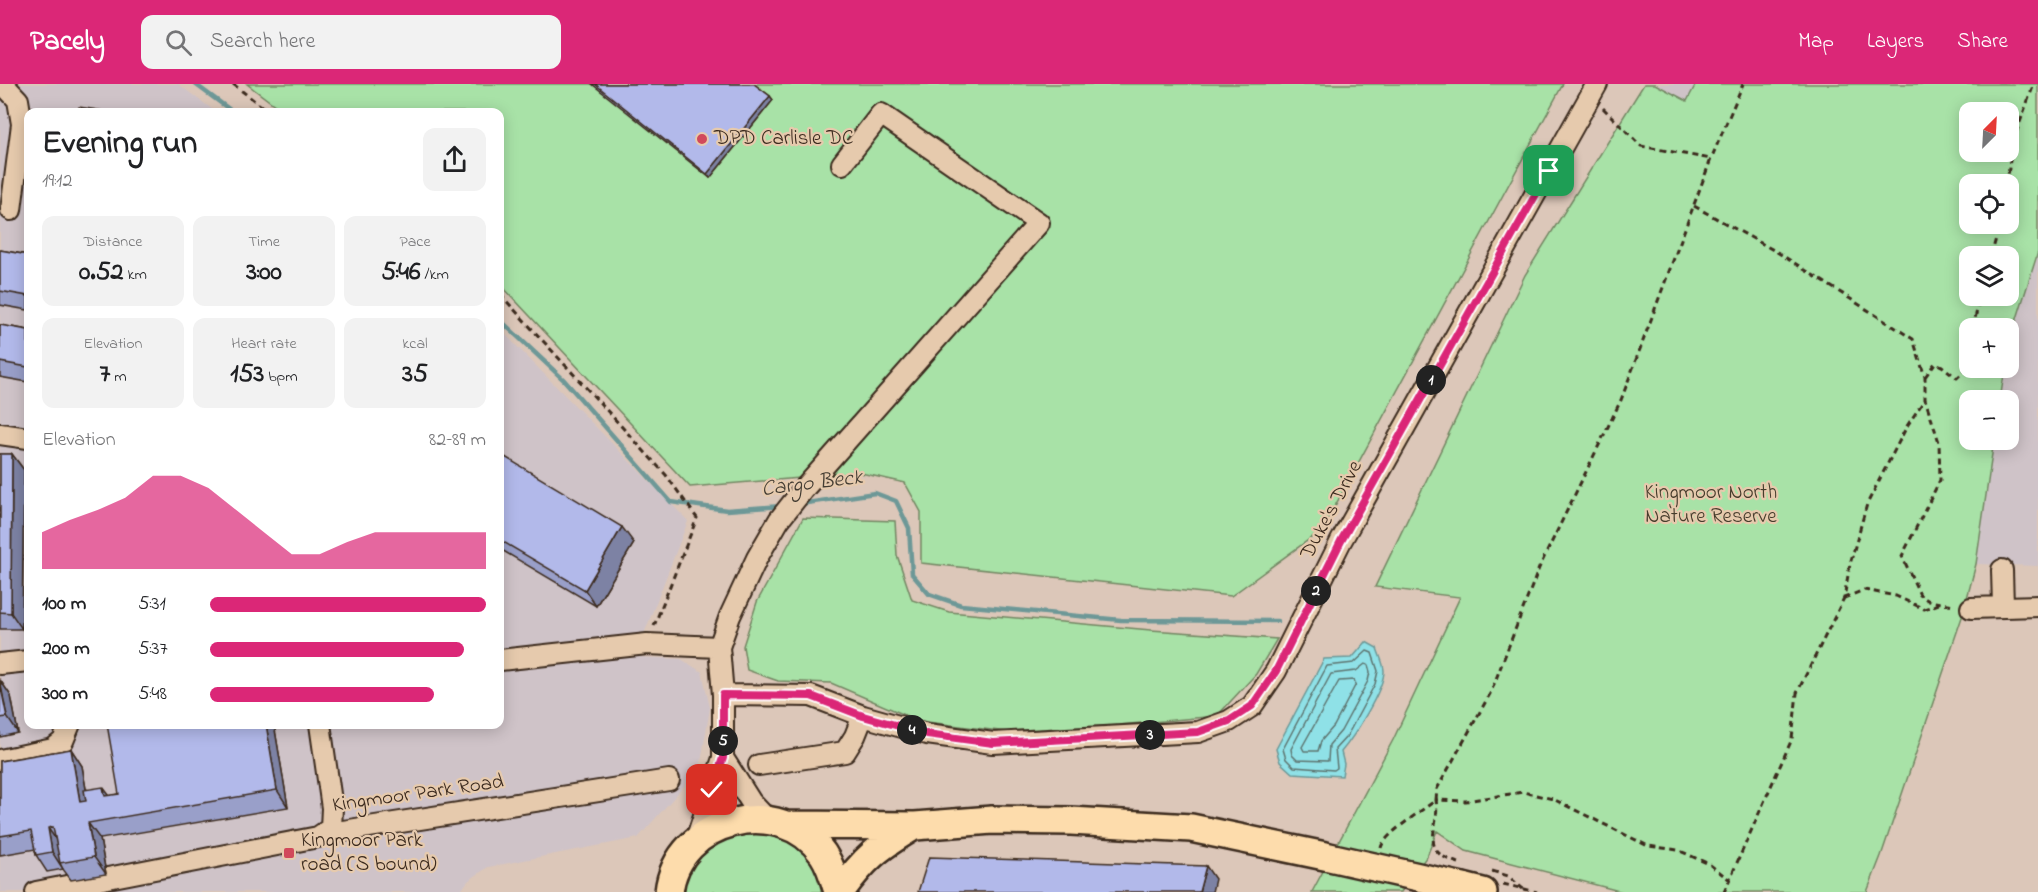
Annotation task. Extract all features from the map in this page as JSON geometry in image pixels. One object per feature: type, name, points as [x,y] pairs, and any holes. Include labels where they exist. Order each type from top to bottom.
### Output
[{"type":"highway","points":[[669,892],[670,882],[680,859],[696,840],[718,826],[742,819],[915,826],[992,820],[1071,821],[1191,828],[1325,856],[1476,879]]},
{"type":"highway","points":[[777,822],[806,836],[822,852],[833,872],[839,892]]},
{"type":"highway","points":[[839,892],[872,854],[915,826]]},
{"type":"street","points":[[3,84],[18,100],[22,124],[13,211]]},
{"type":"street","name":"Duke's Drive","points":[[723,695],[811,696],[863,716],[927,734],[993,743],[1198,732],[1229,721],[1252,706],[1276,671],[1341,541],[1597,84]]},
{"type":"street","points":[[696,840],[723,758],[723,695],[718,647],[753,568],[779,520],[1039,223],[881,114],[842,164]]},
{"type":"street","points":[[0,434],[24,437]]},
{"type":"street","points":[[2002,570],[2003,607]]},
{"type":"street","points":[[1971,608],[2038,606]]},
{"type":"street","points":[[504,660],[647,644],[718,647]]},
{"type":"street","points":[[0,664],[24,661]]},
{"type":"street","points":[[759,765],[845,752],[863,716]]},
{"type":"street","points":[[0,760],[53,749],[63,741],[68,729]]},
{"type":"street","points":[[321,729],[332,808],[331,828]]},
{"type":"street","points":[[723,758],[751,802],[777,822]]},
{"type":"street","name":"Kingmoor Park Road","points":[[36,892],[318,837],[331,828],[343,831],[669,780]]},
{"type":"path","points":[[233,84],[264,108]]},
{"type":"path","points":[[1523,889],[1508,876],[1476,879],[1435,849],[1432,840],[1438,813],[1437,789],[1491,692],[1539,568],[1621,400],[1711,159],[1743,84]]},
{"type":"path","points":[[2008,174],[2012,144],[2034,84]]},
{"type":"path","points":[[1616,121],[1641,146],[1711,159]]},
{"type":"path","points":[[1694,206],[1777,252],[1913,339],[1925,377],[1925,399],[1939,442],[1940,480],[1902,556],[1920,596],[1929,601],[1947,604]]},
{"type":"path","points":[[504,298],[666,475],[697,518],[647,644]]},
{"type":"path","points":[[1925,377],[1935,363],[1959,377]]},
{"type":"path","points":[[1724,892],[1792,739],[1797,693],[1844,598],[1850,564],[1867,504],[1908,426],[1925,399]]},
{"type":"path","points":[[1844,598],[1864,590],[1896,596],[1924,609],[1941,603]]},
{"type":"path","points":[[1382,843],[1396,829],[1436,800],[1466,801],[1523,792],[1553,799],[1648,846],[1678,850],[1709,864],[1730,880]]},
{"type":"shaded area","points":[[0,84],[178,84],[211,108],[24,108],[24,729],[504,729],[504,333],[688,521],[635,657],[681,659],[702,672],[710,708],[700,768],[638,838],[488,867],[468,881],[460,892],[0,892]]},
{"type":"shaded area","points":[[1655,84],[1696,84],[1688,101]]},
{"type":"shaded area","points":[[2038,252],[2038,566],[1976,564],[1993,450],[2019,450],[2019,390],[2002,390],[2003,378],[2019,378],[2019,318],[2017,318]]},
{"type":"green space","points":[[247,84],[1563,84],[1322,530],[1231,596],[921,563],[921,512],[905,483],[861,473],[690,487],[504,288],[504,108],[279,108]]},
{"type":"green space","name":"Kingmoor North Nature Reserve","points":[[1644,84],[1655,84],[1687,101],[1696,84],[2038,84],[2038,252],[2017,318],[1959,318],[1959,378],[2003,378],[2002,390],[1959,390],[1959,450],[1993,450],[1976,564],[1962,617],[1867,892],[1623,892],[1466,851],[1437,831],[1427,856],[1401,892],[1312,892],[1393,740],[1460,597],[1375,587],[1525,275]]},
{"type":"green space","points":[[803,518],[895,521],[897,555],[912,600],[949,612],[1277,639],[1256,674],[1217,716],[1008,732],[919,721],[831,683],[778,681],[747,670],[743,646],[757,602]]},
{"type":"green space","points":[[742,832],[772,835],[798,846],[815,864],[826,892],[682,892],[691,869],[703,853],[720,841]]},
{"type":"water","points":[[1366,642],[1377,648],[1384,668],[1383,679],[1367,713],[1341,752],[1344,764],[1342,776],[1292,773],[1280,762],[1276,749],[1324,659],[1352,658]]},
{"type":"building","name":"DPD Carlisle DC","points":[[595,84],[754,84],[770,96],[707,174]]},
{"type":"building","points":[[0,250],[24,254],[24,295],[0,291]]},
{"type":"building","points":[[0,325],[24,329],[24,366],[0,362]]},
{"type":"building","points":[[0,454],[12,454],[11,613],[0,612]]},
{"type":"building","points":[[504,456],[622,527],[585,590],[504,542]]},
{"type":"building","points":[[0,683],[7,717],[0,718]]},
{"type":"building","points":[[108,729],[267,729],[277,790],[88,823],[94,857],[60,863],[53,827],[48,828],[52,852],[36,855],[31,831],[0,836],[0,761],[71,749],[80,802],[86,801],[84,790],[103,787],[105,796],[119,794]]},
{"type":"building","points":[[929,857],[1206,866],[1199,892],[918,892]]},
{"type":"waterway","name":"Cargo Beck","points":[[195,84],[228,108]]},
{"type":"waterway","name":"Cargo Beck","points":[[504,324],[564,380],[671,502],[727,510],[782,506]]},
{"type":"waterway","name":"Cargo Beck","points":[[800,504],[875,493],[896,501],[909,528],[912,574],[929,594],[961,605],[1121,620],[1278,621]]},
{"type":"place","name":"DPD Carlisle DC","points":[[702,139]]},
{"type":"place","name":"Kingmoor Park road (S bound)","points":[[289,853]]},
{"type":"route","points":[[712,790],[723,758],[723,695],[811,696],[863,716],[927,734],[993,743],[1198,732],[1229,721],[1252,706],[1276,671],[1341,541],[1549,171]]}]
